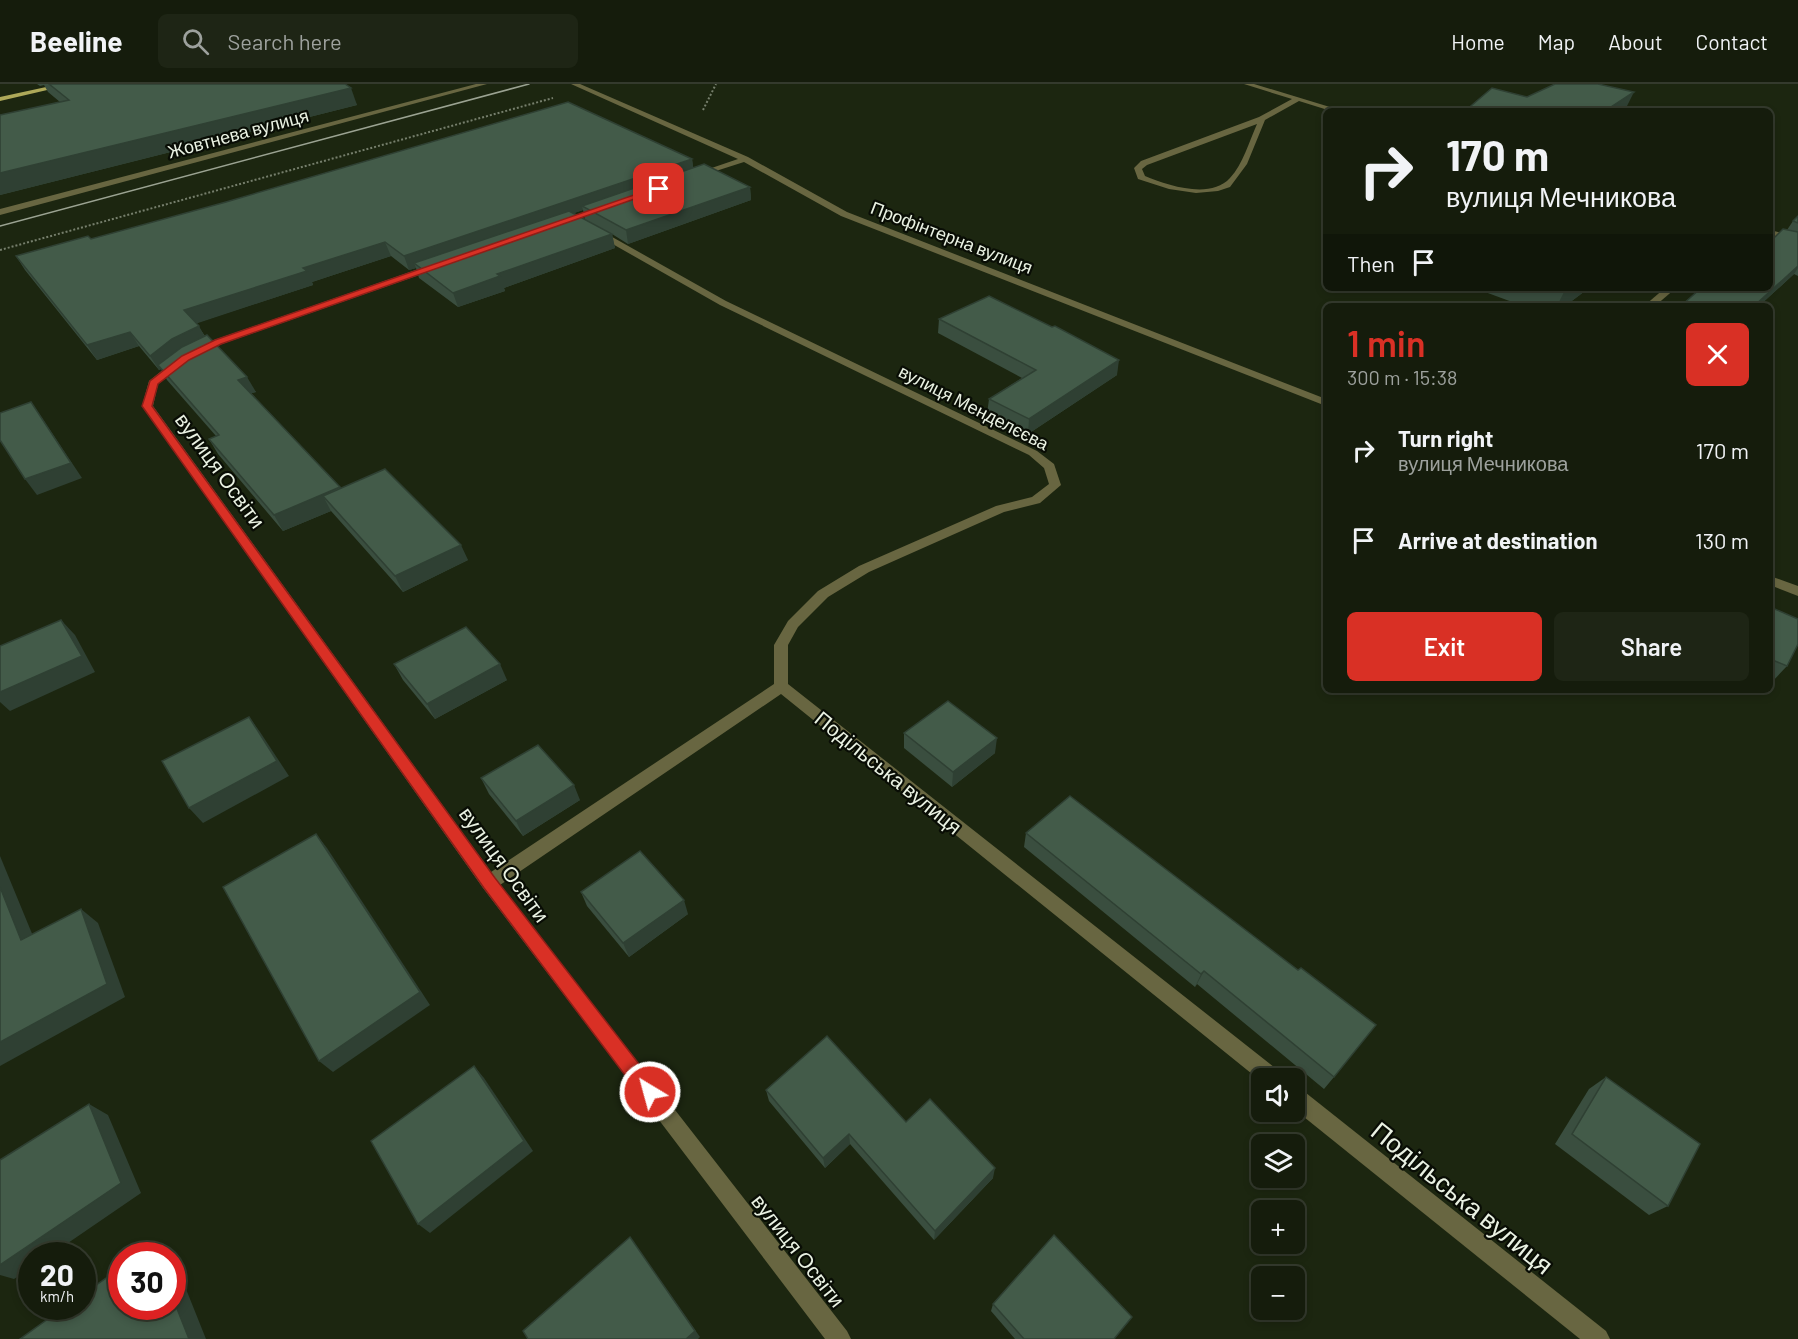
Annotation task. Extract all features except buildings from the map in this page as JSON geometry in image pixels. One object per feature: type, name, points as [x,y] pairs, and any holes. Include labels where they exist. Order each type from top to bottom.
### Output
[{"type":"main road","points":[[0,99],[70,84]]},
{"type":"street","name":"Жовтнева вулиця","points":[[0,212],[484,84]]},
{"type":"street","name":"Профінтерна вулиця","points":[[574,84],[745,159],[844,214],[1323,402]]},
{"type":"street","points":[[1247,84],[1329,108]]},
{"type":"street","points":[[1262,119],[1236,174],[1227,185],[1211,190],[1182,189],[1158,184],[1141,177],[1138,168],[1144,163],[1262,119],[1298,99]]},
{"type":"street","points":[[692,178],[745,159]]},
{"type":"street","name":"вулиця Менделєєва","points":[[584,224],[723,303],[1032,453],[1050,467],[1055,485],[1036,500],[1000,509],[864,568],[823,594],[793,624],[781,645],[782,686]]},
{"type":"street","points":[[1773,234],[1798,240]]},
{"type":"street","name":"вулиця Освіти","points":[[451,261],[218,342],[186,358],[153,383],[147,406],[489,883],[839,1339]]},
{"type":"street","points":[[1653,303],[1667,291]]},
{"type":"street","points":[[1773,581],[1798,591]]},
{"type":"street","points":[[489,883],[782,686]]},
{"type":"street","name":"Подільська вулиця","points":[[782,686],[1260,1068]]},
{"type":"street","name":"Подільська вулиця","points":[[1305,1105],[1598,1339]]},
{"type":"path","points":[[0,250],[585,89]]},
{"type":"tram line","points":[[0,226],[529,84]]},
{"type":"route","points":[[650,1092],[489,883],[147,406],[153,383],[186,358],[218,342],[659,189]]}]
